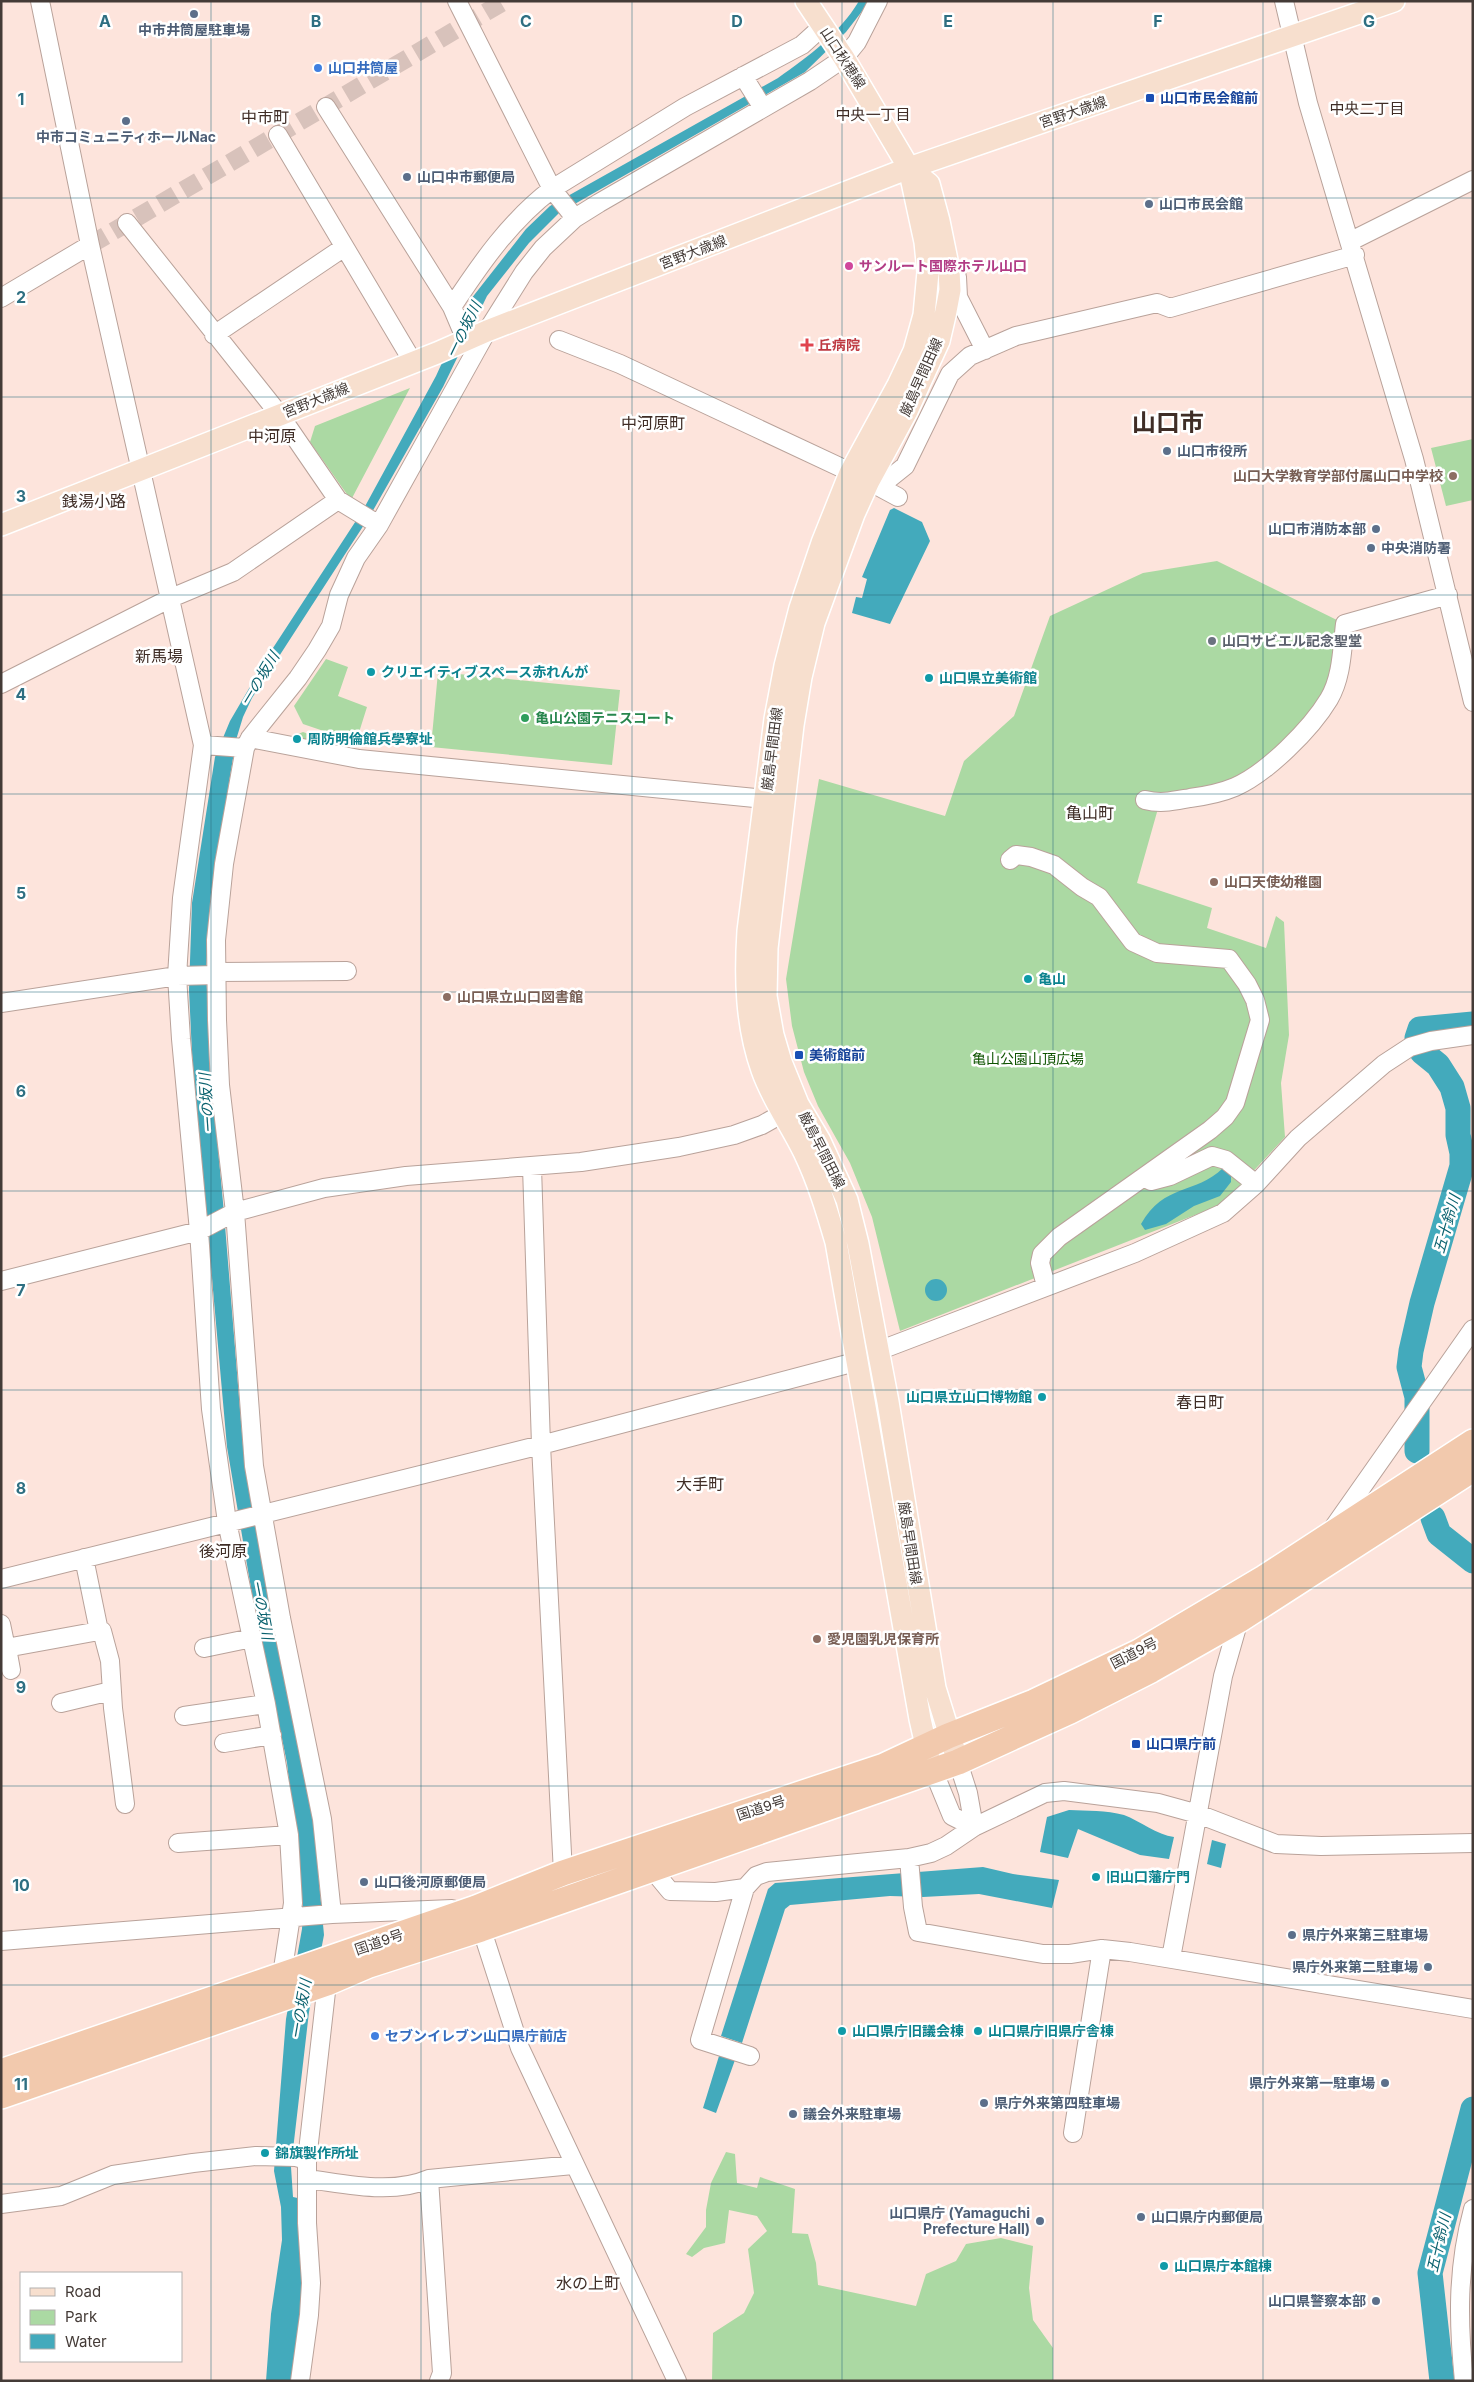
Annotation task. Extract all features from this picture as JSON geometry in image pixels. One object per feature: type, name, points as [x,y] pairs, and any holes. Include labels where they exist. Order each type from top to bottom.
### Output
[{"type":"highway","name":"国道9号","points":[[478,1918],[563,1873],[884,1766],[948,1736],[1034,1702],[1139,1652],[1264,1578],[1473,1442]]},
{"type":"highway","name":"国道9号","points":[[1,2072],[286,1981],[325,1976],[478,1918],[651,1868],[958,1762],[1070,1711],[1151,1670],[1240,1620],[1473,1469]]},
{"type":"highway","name":"国道9号","points":[[1,2096],[286,1981]]},
{"type":"main road","name":"山口秋穂線","points":[[806,1],[844,58],[909,168]]},
{"type":"main road","name":"宮野大歳線","points":[[1,525],[445,350],[487,331],[909,168],[1394,1]]},
{"type":"main road","name":"厳島早間田線","points":[[909,168],[929,184],[945,249],[950,290],[939,341],[907,411],[866,480],[819,552],[800,608],[785,666],[775,719],[748,931],[746,965],[747,1002],[762,1070],[790,1109],[820,1141],[847,1200],[858,1244],[878,1351],[934,1679],[948,1736],[958,1762]]},
{"type":"main road","name":"厳島早間田線","points":[[909,168],[925,242],[928,272],[924,315],[914,351],[898,385],[814,623],[801,677],[793,725],[767,948],[766,996],[790,1109],[836,1242],[859,1361],[926,1746],[933,1770]]},
{"type":"street","points":[[40,1],[90,245],[140,470],[206,745],[182,898],[181,1039],[202,1229],[210,1409],[290,1835],[295,1917],[286,1981]]},
{"type":"street","points":[[457,1],[554,191],[575,218]]},
{"type":"street","points":[[329,1914],[322,1819],[258,1514],[220,1085],[213,974],[224,864],[244,745],[298,678],[317,650],[331,626],[339,595],[356,558],[487,331],[524,272],[543,248],[575,218],[761,105],[810,81],[844,58],[857,42],[870,13],[878,1]]},
{"type":"street","points":[[1284,1],[1308,103],[1353,248],[1414,459],[1473,702]]},
{"type":"street","points":[[455,314],[484,260],[531,204],[685,107],[746,82],[802,45],[823,26]]},
{"type":"street","points":[[746,82],[761,105]]},
{"type":"street","points":[[326,107],[455,314],[466,340]]},
{"type":"street","points":[[278,135],[343,248],[413,362]]},
{"type":"street","points":[[866,480],[905,466],[950,374],[970,356],[1016,336],[1157,303],[1170,308],[1353,248],[1473,180]]},
{"type":"street","points":[[127,223],[214,335],[280,414],[345,505],[377,523]]},
{"type":"street","points":[[1,298],[90,245]]},
{"type":"street","points":[[214,335],[343,248]]},
{"type":"street","points":[[945,249],[957,267],[958,297],[985,350]]},
{"type":"street","points":[[559,340],[620,364],[866,480],[898,497]]},
{"type":"street","points":[[1,684],[171,598],[233,572],[345,505]]},
{"type":"street","points":[[1145,800],[1161,804],[1236,787],[1304,734],[1330,698],[1339,673],[1345,624],[1448,595]]},
{"type":"street","points":[[206,745],[244,745],[359,759],[765,799]]},
{"type":"street","points":[[1010,860],[1016,855],[1031,857],[1054,865],[1082,887],[1099,897],[1133,942],[1157,953],[1229,958],[1239,970],[1255,1000],[1260,1020],[1235,1103],[1225,1117],[1145,1178],[1059,1237],[1042,1254],[1040,1263],[1046,1286]]},
{"type":"street","points":[[1,1004],[180,976],[347,972]]},
{"type":"street","points":[[1,1579],[541,1445],[859,1361],[878,1351],[1134,1253],[1223,1213],[1256,1184],[1298,1138],[1384,1064],[1410,1047],[1432,1041],[1473,1035]]},
{"type":"street","points":[[1,1281],[202,1229],[231,1214],[324,1188],[406,1176],[532,1167],[708,1142],[762,1125],[790,1109]]},
{"type":"street","points":[[1145,1178],[1151,1181],[1170,1176],[1212,1156],[1226,1160],[1256,1184]]},
{"type":"street","points":[[532,1167],[541,1445],[563,1873]]},
{"type":"street","points":[[1328,1536],[1337,1520],[1473,1329]]},
{"type":"street","points":[[84,1558],[99,1632]]},
{"type":"street","points":[[1171,1958],[1223,1676],[1240,1620]]},
{"type":"street","points":[[1,1624],[11,1670]]},
{"type":"street","points":[[7,1648],[102,1631],[110,1661],[125,1804]]},
{"type":"street","points":[[204,1648],[252,1638]]},
{"type":"street","points":[[61,1704],[112,1691]]},
{"type":"street","points":[[184,1716],[266,1704]]},
{"type":"street","points":[[224,1743],[272,1735]]},
{"type":"street","points":[[958,1762],[968,1793],[974,1827]]},
{"type":"street","points":[[933,1770],[952,1816],[974,1827]]},
{"type":"street","points":[[750,2056],[700,2040],[745,1888],[756,1876],[767,1872],[909,1863],[938,1849],[974,1827],[1046,1794],[1064,1791],[1120,1797],[1198,1814],[1276,1844],[1321,1846],[1473,1843]]},
{"type":"street","points":[[178,1843],[290,1835]]},
{"type":"street","points":[[909,1863],[913,1906],[918,1932],[1042,1954],[1070,1954],[1102,1949],[1171,1958],[1473,2009]]},
{"type":"street","points":[[651,1868],[670,1891],[716,1892],[745,1888]]},
{"type":"street","points":[[1,1941],[329,1914],[478,1918],[520,2048],[573,2165],[677,2381]]},
{"type":"street","points":[[1073,2133],[1102,1949]]},
{"type":"street","points":[[300,2381],[309,2315],[311,2283],[307,2223],[308,2179],[302,2159],[325,1976]]},
{"type":"street","points":[[1,2204],[61,2196],[113,2175],[256,2156],[302,2159]]},
{"type":"street","points":[[308,2179],[378,2187],[418,2184],[429,2179],[573,2165]]},
{"type":"street","points":[[429,2179],[442,2373],[439,2381]]},
{"type":"street","points":[[1464,2381],[1458,2300],[1462,2260],[1473,2210]]},
{"type":"green space","points":[[410,388],[351,500],[310,442],[315,426]]},
{"type":"green space","name":"山口大学教育学部付属山口中学校","points":[[1473,439],[1473,500],[1446,506],[1431,448]]},
{"type":"green space","name":"亀山公園山頂広場","points":[[1217,561],[1345,624],[1330,698],[1262,769],[1159,805],[1137,883],[1212,908],[1207,928],[1266,948],[1276,916],[1284,922],[1289,1035],[1281,1083],[1285,1137],[1223,1204],[900,1331],[872,1217],[850,1163],[818,1106],[804,1072],[792,1026],[786,979],[819,779],[945,816],[964,761],[1014,716],[1050,616],[1143,573]]},
{"type":"green space","points":[[326,659],[348,667],[338,696],[367,707],[356,742],[303,724],[294,706]]},
{"type":"green space","name":"亀山公園テニスコート","points":[[438,672],[620,690],[612,765],[431,747]]},
{"type":"green space","points":[[303,732],[351,749],[288,738]]},
{"type":"green space","points":[[726,2152],[735,2154],[737,2183],[757,2188],[760,2177],[795,2189],[792,2233],[808,2234],[816,2263],[818,2285],[916,2306],[926,2274],[956,2261],[966,2244],[1001,2238],[1033,2246],[1029,2288],[1033,2320],[1053,2348],[1053,2381],[712,2381],[713,2333],[744,2313],[754,2293],[748,2249],[767,2231],[757,2216],[729,2210],[725,2243],[704,2248],[692,2257],[686,2254],[706,2227],[706,2210],[711,2183]]},
{"type":"water","name":"一の坂川","points":[[859,1],[870,1],[846,32],[805,72],[559,213],[529,243],[487,296],[443,387],[371,514],[252,698],[243,717],[236,740],[211,893],[206,971],[212,1084],[243,1446],[255,1525],[312,1805],[324,1935],[309,2012],[291,2167],[293,2197],[302,2199],[302,2290],[299,2335],[293,2381],[266,2381],[271,2314],[282,2240],[281,2207],[274,2171],[286,2019],[302,1929],[303,1909],[287,1763],[253,1600],[227,1447],[192,1054],[189,990],[192,903],[215,757],[230,721],[271,651],[363,510],[436,376],[471,299],[526,229],[550,206],[778,78],[812,53],[833,34]]},
{"type":"water","points":[[894,508],[922,522],[930,541],[890,624],[852,613],[856,597],[862,598],[867,579],[862,577],[890,510]]},
{"type":"water","points":[[1223,1168],[1231,1175],[1231,1182],[1220,1196],[1194,1206],[1166,1224],[1145,1230],[1141,1224],[1150,1211],[1160,1202],[1170,1195],[1202,1182]]},
{"type":"water","points":[[936,1279],[944,1282],[947,1290],[944,1298],[936,1301],[928,1298],[925,1290],[928,1282]]},
{"type":"water","points":[[1069,1810],[1117,1813],[1161,1834],[1174,1837],[1169,1859],[1140,1855],[1078,1829],[1068,1858],[1040,1852],[1047,1817]]},
{"type":"water","points":[[1212,1840],[1226,1844],[1221,1868],[1207,1864]]},
{"type":"water","points":[[983,1867],[1013,1874],[1059,1880],[1052,1908],[979,1894],[923,1897],[890,1896],[790,1905],[785,1909],[742,2043],[721,2036],[768,1889],[775,1883]]},
{"type":"water","points":[[719,2056],[735,2060],[716,2113],[703,2108]]},
{"type":"waterway","name":"五十鈴川","points":[[1417,1451],[1417,1397],[1409,1367],[1411,1351],[1422,1303],[1462,1166],[1462,1153],[1458,1135],[1458,1108],[1452,1087],[1438,1065],[1422,1052],[1417,1038],[1420,1029],[1473,1024]]},
{"type":"waterway","name":"五十鈴川","points":[[1433,1518],[1439,1534],[1473,1561]]},
{"type":"waterway","name":"五十鈴川","points":[[1442,2381],[1430,2273],[1473,2109]]},
{"type":"tunnel","points":[[90,245],[505,1]]},
{"type":"place","name":"中市井筒屋駐車場","points":[[194,14]]},
{"type":"place","name":"山口井筒屋","points":[[318,68]]},
{"type":"place","name":"山口市民会館前","points":[[1150,98]]},
{"type":"place","name":"中市コミュニティホールNac","points":[[126,121]]},
{"type":"place","name":"山口中市郵便局","points":[[407,177]]},
{"type":"place","name":"山口市民会館","points":[[1149,204]]},
{"type":"place","name":"サンルート国際ホテル山口","points":[[849,266]]},
{"type":"place","name":"丘病院","points":[[807,345]]},
{"type":"place","name":"山口市役所","points":[[1167,451]]},
{"type":"place","name":"山口大学教育学部付属山口中学校","points":[[1453,476]]},
{"type":"place","name":"山口市消防本部","points":[[1376,529]]},
{"type":"place","name":"中央消防署","points":[[1371,548]]},
{"type":"place","name":"山口サビエル記念聖堂","points":[[1212,641]]},
{"type":"place","name":"クリエイティブスペース赤れんが","points":[[371,672]]},
{"type":"place","name":"山口県立美術館","points":[[929,678]]},
{"type":"place","name":"亀山公園テニスコート","points":[[525,718]]},
{"type":"place","name":"周防明倫館兵學寮址","points":[[297,739]]},
{"type":"place","name":"山口天使幼稚園","points":[[1214,882]]},
{"type":"place","name":"亀山","points":[[1028,979]]},
{"type":"place","name":"山口県立山口図書館","points":[[447,997]]},
{"type":"place","name":"美術館前","points":[[799,1055]]},
{"type":"place","name":"山口県立山口博物館","points":[[1042,1397]]},
{"type":"place","name":"愛児園乳児保育所","points":[[817,1639]]},
{"type":"place","name":"山口県庁前","points":[[1136,1744]]},
{"type":"place","name":"旧山口藩庁門","points":[[1096,1877]]},
{"type":"place","name":"山口後河原郵便局","points":[[364,1882]]},
{"type":"place","name":"県庁外来第三駐車場","points":[[1292,1935]]},
{"type":"place","name":"県庁外来第二駐車場","points":[[1428,1967]]},
{"type":"place","name":"山口県庁旧議会棟","points":[[842,2031]]},
{"type":"place","name":"山口県庁旧県庁舎棟","points":[[978,2031]]},
{"type":"place","name":"セブンイレブン山口県庁前店","points":[[375,2036]]},
{"type":"place","name":"県庁外来第一駐車場","points":[[1385,2083]]},
{"type":"place","name":"県庁外来第四駐車場","points":[[984,2103]]},
{"type":"place","name":"議会外来駐車場","points":[[793,2114]]},
{"type":"place","name":"錦旗製作所址","points":[[265,2153]]},
{"type":"place","name":"山口県庁内郵便局","points":[[1141,2217]]},
{"type":"place","name":"山口県庁 (Yamaguchi Prefecture Hall)","points":[[1040,2221]]},
{"type":"place","name":"山口県庁本館棟","points":[[1164,2266]]},
{"type":"place","name":"山口県警察本部","points":[[1376,2301]]},
{"type":"district","name":"中央二丁目","points":[[1367,109]]},
{"type":"district","name":"中央一丁目","points":[[873,115]]},
{"type":"district","name":"中市町","points":[[265,117]]},
{"type":"district","name":"中河原町","points":[[653,423]]},
{"type":"district","name":"山口市","points":[[1168,423]]},
{"type":"district","name":"中河原","points":[[272,436]]},
{"type":"district","name":"銭湯小路","points":[[94,501]]},
{"type":"district","name":"新馬場","points":[[159,656]]},
{"type":"district","name":"亀山町","points":[[1090,813]]},
{"type":"district","name":"春日町","points":[[1200,1402]]},
{"type":"district","name":"大手町","points":[[700,1484]]},
{"type":"district","name":"後河原","points":[[223,1551]]},
{"type":"district","name":"水の上町","points":[[588,2283]]}]
